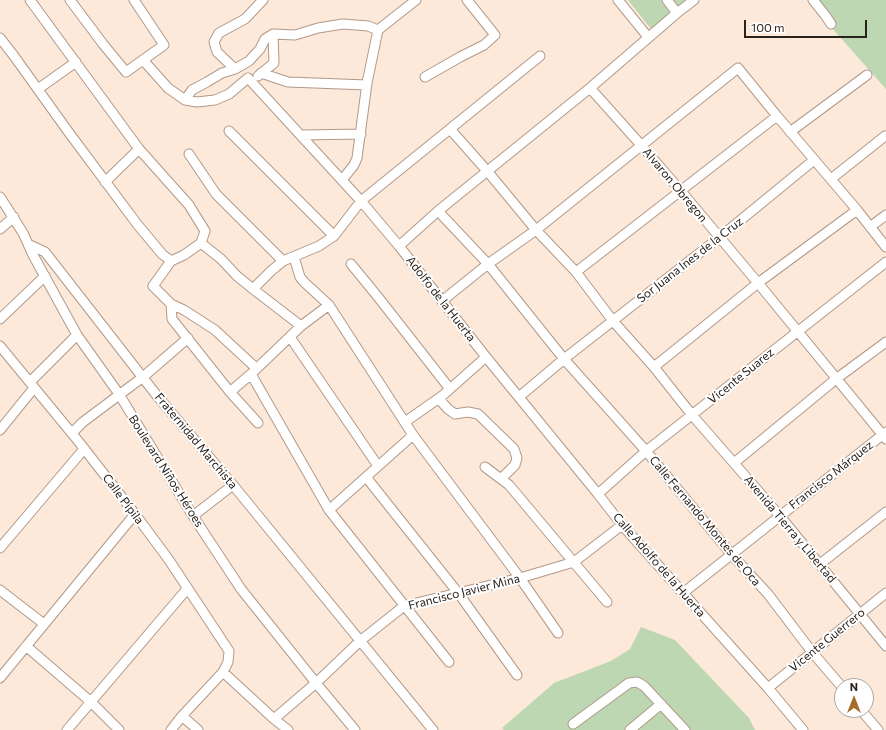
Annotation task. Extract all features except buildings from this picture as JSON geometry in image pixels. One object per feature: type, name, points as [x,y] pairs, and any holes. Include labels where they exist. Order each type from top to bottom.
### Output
[{"type":"street","points":[[30,0],[139,149],[188,205],[205,231],[201,243],[184,255],[171,261],[153,286],[171,304],[184,310],[215,330],[254,371],[305,470],[329,510],[449,662]]},
{"type":"street","points":[[70,0],[126,72],[164,45],[134,0]]},
{"type":"street","points":[[235,68],[217,52],[214,42],[219,33],[245,19],[263,0]]},
{"type":"street","points":[[342,180],[354,166],[357,158],[367,85],[378,30],[416,0]]},
{"type":"street","points":[[425,78],[484,45],[495,35],[467,0]]},
{"type":"street","points":[[618,0],[648,38]]},
{"type":"street","points":[[666,0],[677,13]]},
{"type":"street","points":[[399,246],[438,211],[590,88],[694,0]]},
{"type":"street","points":[[813,0],[831,24]]},
{"type":"street","points":[[185,100],[192,90],[222,73],[248,61],[260,49],[265,38],[274,34],[295,35],[318,28],[343,24],[368,26],[378,30]]},
{"type":"street","points":[[143,60],[168,88],[185,100],[197,102],[215,100],[229,94],[248,78],[251,82],[274,63],[274,34]]},
{"type":"street","points":[[0,38],[105,182],[162,254],[171,261]]},
{"type":"street","points":[[253,289],[283,261],[319,246],[334,236],[361,201],[540,56]]},
{"type":"street","points":[[38,89],[76,62]]},
{"type":"street","points":[[442,301],[488,264],[536,230],[738,68],[790,132],[857,210],[886,247]]},
{"type":"street","points":[[261,73],[288,82],[367,85]]},
{"type":"street","points":[[790,132],[867,75]]},
{"type":"street","name":"Adolfo de la Huerta","points":[[251,82],[361,201],[399,246],[519,397]]},
{"type":"street","name":"Alvaron Obregon","points":[[590,88],[642,145],[720,237],[836,379],[885,435]]},
{"type":"street","points":[[576,272],[777,116]]},
{"type":"street","points":[[450,129],[536,230],[576,272],[614,321],[654,367],[758,283],[857,210]]},
{"type":"street","points":[[229,131],[334,236]]},
{"type":"street","points":[[300,135],[361,134]]},
{"type":"street","points":[[831,179],[885,136]]},
{"type":"street","points":[[105,182],[139,149]]},
{"type":"street","points":[[189,154],[216,194],[283,261]]},
{"type":"street","name":"Sor Juana Ines de la Cruz","points":[[519,397],[564,359],[720,237],[814,160]]},
{"type":"street","name":"Boulevard Niños Héroes","points":[[0,196],[30,245],[33,255],[77,335],[119,394],[193,516],[242,588],[316,683],[355,730]]},
{"type":"street","name":"Calle Fernando Montes de Oca","points":[[438,211],[488,264],[564,359],[646,451],[732,555],[768,594],[812,652],[834,678]]},
{"type":"street","points":[[870,227],[886,215]]},
{"type":"street","points":[[0,229],[14,217]]},
{"type":"street","points":[[201,243],[221,258],[237,276],[301,326]]},
{"type":"street","name":"Fraternidad Marchista","points":[[30,245],[45,252],[142,378],[233,485],[433,730]]},
{"type":"street","points":[[294,257],[300,277],[329,306],[413,435],[520,578],[558,633]]},
{"type":"street","name":"Vicente Suarez","points":[[598,494],[646,451],[886,262]]},
{"type":"street","points":[[351,264],[378,296],[450,389]]},
{"type":"street","points":[[0,319],[45,276]]},
{"type":"street","points":[[171,304],[172,319],[230,392],[258,423]]},
{"type":"street","points":[[230,392],[301,326],[329,306]]},
{"type":"street","points":[[0,430],[32,385],[77,335]]},
{"type":"street","points":[[290,337],[378,466]]},
{"type":"street","points":[[72,433],[83,422],[142,378],[188,338]]},
{"type":"street","points":[[734,463],[836,379],[886,342]]},
{"type":"street","name":"Calle Pípila","points":[[0,346],[72,433],[169,560],[229,651],[228,662],[223,672]]},
{"type":"street","points":[[405,422],[439,399],[486,357]]},
{"type":"street","name":"Avenida Tierra y Libertad","points":[[654,367],[692,415],[820,564],[886,646]]},
{"type":"street","name":"Calle Adolfo de la Huerta","points":[[519,397],[622,525],[768,688],[803,730]]},
{"type":"street","points":[[439,399],[455,414],[468,412],[478,414],[514,449],[517,458],[516,465],[501,479]]},
{"type":"street","points":[[329,510],[413,435]]},
{"type":"street","name":"Francisco Márquez","points":[[683,593],[885,435]]},
{"type":"street","points":[[0,548],[84,449]]},
{"type":"street","points":[[485,467],[509,485],[607,602]]},
{"type":"street","points":[[366,477],[459,594],[517,675]]},
{"type":"street","points":[[193,516],[233,485]]},
{"type":"street","points":[[820,564],[886,512]]},
{"type":"street","points":[[0,678],[135,514]]},
{"type":"street","points":[[574,562],[622,525]]},
{"type":"street","name":"Francisco Javier Mina","points":[[274,719],[316,683],[360,641],[404,606],[459,594],[574,562]]},
{"type":"street","points":[[67,730],[187,589]]},
{"type":"street","points":[[0,590],[44,624]]},
{"type":"street","name":"Vicente Guerrero","points":[[768,688],[886,593]]},
{"type":"street","points":[[26,646],[91,702],[119,730]]},
{"type":"street","points":[[171,730],[223,672],[288,730]]},
{"type":"street","points":[[573,724],[629,683],[637,682],[644,686],[685,730]]},
{"type":"street","points":[[630,730],[662,704]]},
{"type":"street","points":[[182,716],[198,730]]},
{"type":"street","points":[[867,718],[876,729]]},
{"type":"green space","points":[[628,0],[687,0],[651,29]]},
{"type":"green space","points":[[807,0],[886,0],[886,89]]},
{"type":"green space","points":[[641,627],[675,640],[749,718],[755,730],[504,730],[502,728],[554,683],[611,661],[630,649]]}]
